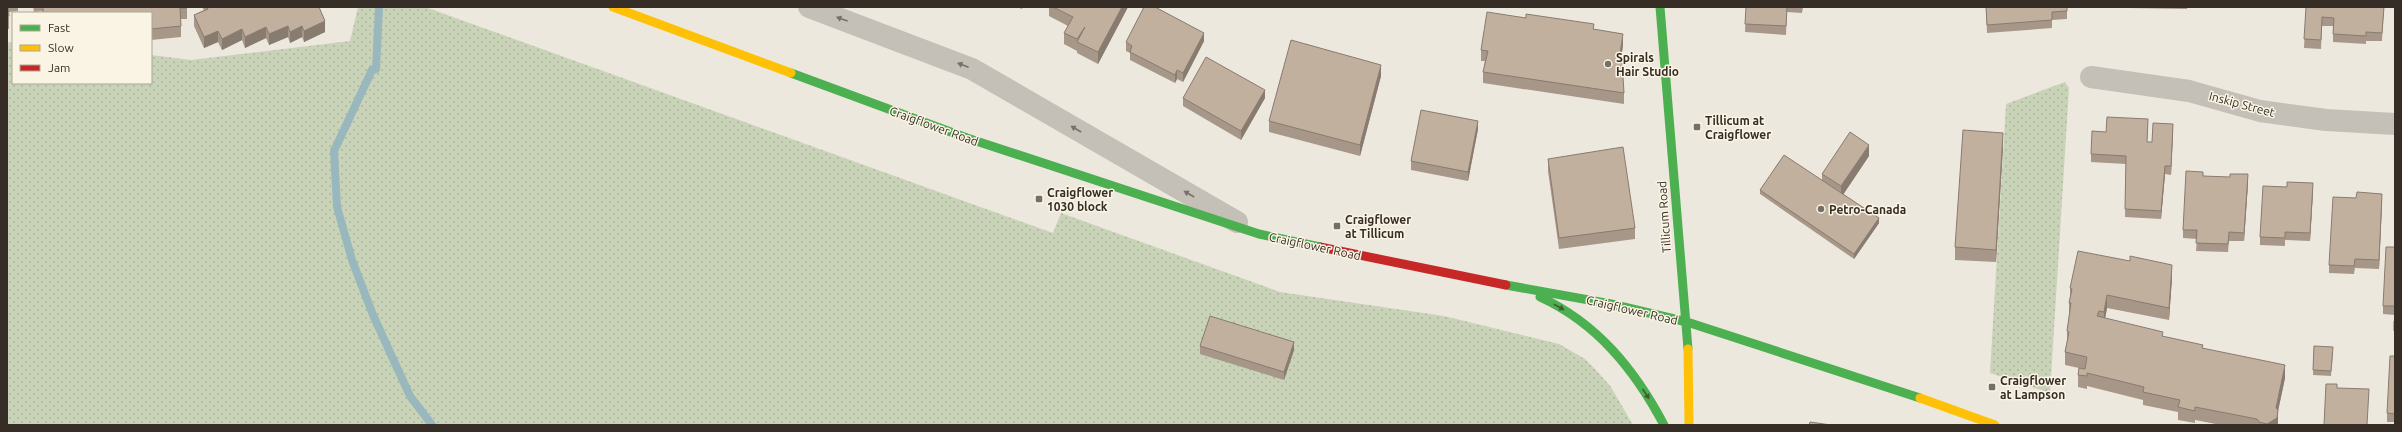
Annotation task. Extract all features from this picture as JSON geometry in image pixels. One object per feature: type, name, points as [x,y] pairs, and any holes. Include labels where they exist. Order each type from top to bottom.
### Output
[{"type":"main road","name":"Craigflower Road","points":[[613,7],[967,138],[1259,234],[1483,280],[1605,303],[1687,322],[1942,405],[1996,425]]},
{"type":"main road","name":"Tillicum Road","points":[[1660,7],[1679,261],[1687,322],[1689,425]]},
{"type":"main road","points":[[1483,280],[1511,286],[1543,298],[1574,315],[1596,333],[1625,364],[1664,425]]},
{"type":"street","name":"Craigflower Road","points":[[809,7],[972,69],[1259,234]]},
{"type":"street","name":"Inskip Street","points":[[2091,77],[2190,91],[2260,111],[2326,120],[2395,124]]},
{"type":"green space","points":[[358,7],[425,7],[1053,233],[1061,213],[1280,292],[1444,316],[1559,344],[1585,359],[1595,369],[1611,387],[1633,425],[7,425],[7,43],[12,42],[12,84],[152,84],[152,55],[191,60],[350,41]]},
{"type":"green space","points":[[2065,82],[2069,88],[2050,393],[1990,373],[2006,104]]},
{"type":"building","points":[[8,7],[9,16],[7,16]]},
{"type":"building","points":[[43,7],[187,7],[180,8],[181,26],[152,29],[152,12],[43,12]]},
{"type":"building","points":[[207,7],[319,7],[325,21],[304,31],[302,26],[290,32],[288,26],[269,34],[266,27],[245,37],[242,29],[222,39],[218,31],[204,37],[194,15],[208,9]]},
{"type":"building","points":[[1053,7],[1122,7],[1098,52],[1077,42],[1085,27],[1077,39],[1064,33],[1073,17]]},
{"type":"building","points":[[1144,7],[1155,7],[1204,33],[1183,73],[1177,70],[1175,75],[1130,52],[1132,46],[1126,42]]},
{"type":"building","points":[[1746,7],[1787,7],[1786,26],[1745,24]]},
{"type":"building","points":[[1986,7],[2067,7],[2067,11],[2052,12],[2052,20],[1987,25]]},
{"type":"building","points":[[2306,7],[2384,7],[2382,33],[2366,32],[2366,36],[2333,34],[2334,18],[2322,17],[2321,40],[2304,39]]},
{"type":"building","points":[[1487,12],[1526,18],[1526,14],[1594,24],[1593,29],[1623,34],[1619,60],[1622,61],[1624,93],[1483,72],[1488,51],[1481,50]]},
{"type":"building","points":[[1291,40],[1381,65],[1360,145],[1269,121]]},
{"type":"building","points":[[1206,57],[1265,90],[1241,131],[1183,98]]},
{"type":"building","points":[[1421,110],[1478,121],[1468,172],[1411,161]]},
{"type":"building","points":[[2107,117],[2148,119],[2147,142],[2152,142],[2153,123],[2173,124],[2171,166],[2165,166],[2161,211],[2125,209],[2126,156],[2091,154],[2092,131],[2106,132]]},
{"type":"building","points":[[1963,130],[2003,133],[1996,250],[1955,247]]},
{"type":"building","points":[[1850,132],[1869,145],[1841,186],[1822,174]]},
{"type":"building","points":[[1623,147],[1635,228],[1559,238],[1548,159]]},
{"type":"building","points":[[1784,155],[1879,218],[1854,254],[1760,190]]},
{"type":"building","points":[[2186,171],[2203,172],[2203,176],[2230,177],[2230,174],[2248,174],[2244,233],[2229,232],[2228,244],[2196,243],[2197,230],[2183,230]]},
{"type":"building","points":[[2287,182],[2313,183],[2310,233],[2285,232],[2285,238],[2260,237],[2263,186],[2287,187]]},
{"type":"building","points":[[2357,192],[2382,194],[2379,260],[2355,259],[2354,266],[2329,265],[2333,197],[2356,198]]},
{"type":"building","points":[[2386,247],[2395,247],[2395,306],[2383,306]]},
{"type":"building","points":[[2078,251],[2130,261],[2130,256],[2172,265],[2169,308],[2107,295],[2104,312],[2099,311],[2097,316],[2163,332],[2162,336],[2203,345],[2202,348],[2285,365],[2276,408],[2278,410],[2277,418],[2267,424],[2259,422],[2257,419],[2195,407],[2195,411],[2178,407],[2180,400],[2143,392],[2144,387],[2087,373],[2087,376],[2078,375],[2079,368],[2085,369],[2087,357],[2065,352],[2069,332],[2067,331],[2071,303],[2069,303],[2072,289],[2070,288]]},
{"type":"building","points":[[1210,316],[1294,342],[1284,372],[1200,346]]},
{"type":"building","points":[[2314,346],[2333,347],[2331,371],[2313,370]]},
{"type":"building","points":[[2390,356],[2395,356],[2395,414],[2387,413]]},
{"type":"building","points":[[2326,384],[2337,384],[2337,388],[2369,389],[2367,425],[2324,425]]},
{"type":"building","points":[[1810,422],[1831,425],[1809,425]]},
{"type":"waterway","points":[[379,7],[376,69],[372,70],[334,151],[337,207],[352,260],[373,315],[410,396],[432,425]]},
{"type":"traffic: fast","points":[[1660,7],[1688,349]]},
{"type":"traffic: fast","points":[[791,73],[967,138],[1259,234],[1320,247]]},
{"type":"traffic: fast","points":[[1506,285],[1611,304],[1687,322],[1920,398]]},
{"type":"traffic: fast","points":[[1540,297],[1561,308],[1597,334],[1627,367],[1653,405],[1664,425]]},
{"type":"traffic: slow","points":[[613,7],[791,73]]},
{"type":"traffic: slow","points":[[1688,349],[1689,425]]},
{"type":"traffic: slow","points":[[1920,398],[1995,425]]},
{"type":"traffic: jam","points":[[1320,247],[1506,285]]},
{"type":"place","name":"Spirals Hair Studio","points":[[1608,64]]},
{"type":"place","name":"Tillicum at Craigflower","points":[[1697,127]]},
{"type":"place","name":"Craigflower 1030 block","points":[[1039,199]]},
{"type":"place","name":"Petro-Canada","points":[[1821,209]]},
{"type":"place","name":"Craigflower at Tillicum","points":[[1337,226]]},
{"type":"place","name":"Craigflower at Lampson","points":[[1992,387]]}]
